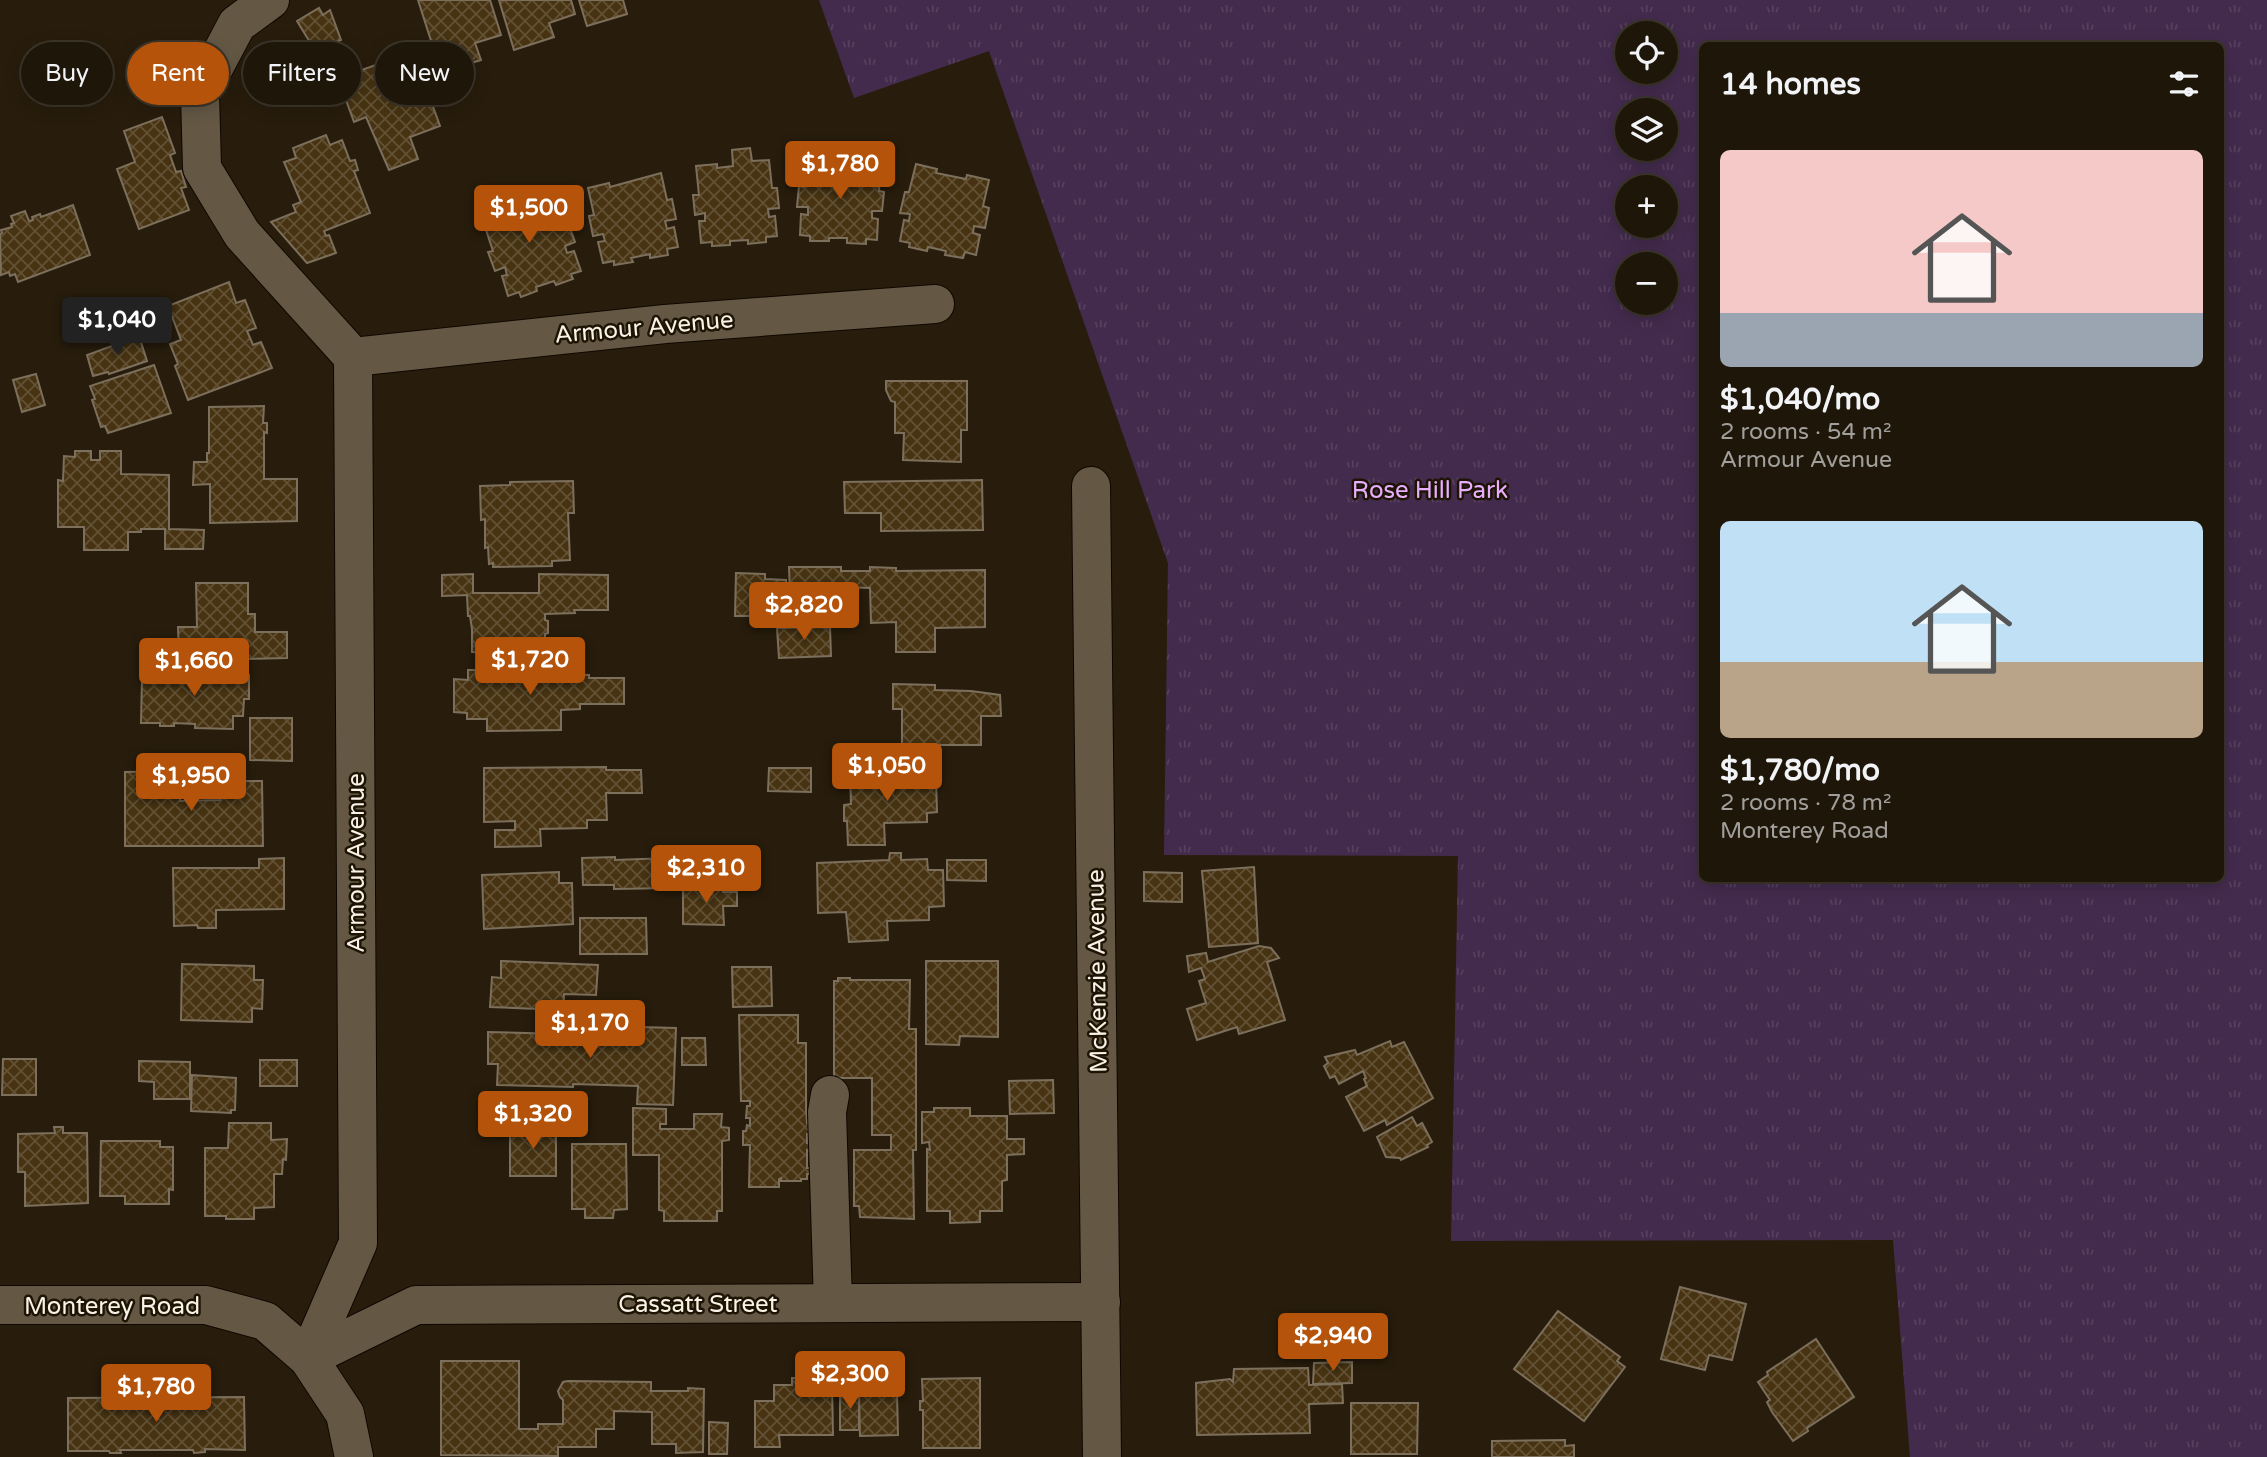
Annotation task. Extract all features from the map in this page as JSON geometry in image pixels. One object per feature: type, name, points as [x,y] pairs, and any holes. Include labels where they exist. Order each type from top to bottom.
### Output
[{"type":"street","points":[[270,0],[237,24],[201,94],[202,168],[242,234],[353,357]]},
{"type":"street","name":"Armour Avenue","points":[[308,1358],[358,1243],[353,357],[665,324],[935,304]]},
{"type":"street","name":"McKenzie Avenue","points":[[1091,486],[1102,1457]]},
{"type":"street","points":[[830,1095],[827,1112],[833,1303]]},
{"type":"street","name":"Cassatt Street","points":[[308,1358],[416,1305],[1101,1301]]},
{"type":"street","name":"Monterey Road","points":[[0,1305],[206,1305],[265,1321],[308,1358],[345,1414],[354,1457]]},
{"type":"green space","name":"Rose Hill Park","points":[[819,0],[2267,0],[2267,1457],[1910,1457],[1893,1240],[1451,1241],[1458,856],[1164,855],[1168,563],[989,51],[854,98]]},
{"type":"building","points":[[418,0],[490,0],[501,35],[475,43],[481,60],[474,62],[474,42],[431,42]]},
{"type":"building","points":[[499,0],[571,0],[575,14],[549,23],[554,37],[514,50]]},
{"type":"building","points":[[579,0],[623,0],[627,14],[587,26]]},
{"type":"building","points":[[319,8],[323,15],[330,10],[341,40],[310,42],[297,21]]},
{"type":"building","points":[[375,65],[375,105],[432,105],[440,126],[410,137],[418,159],[389,170],[366,117],[354,122],[348,105],[361,105],[361,70]]},
{"type":"building","points":[[162,117],[175,153],[170,155],[176,172],[181,171],[186,187],[181,188],[189,210],[139,229],[117,169],[135,162],[124,131]]},
{"type":"building","points":[[326,135],[330,145],[342,140],[350,161],[355,160],[358,170],[354,171],[370,213],[324,231],[326,236],[329,235],[336,253],[307,263],[271,222],[296,212],[293,205],[301,202],[284,162],[296,158],[293,148]]},
{"type":"building","points":[[750,148],[752,161],[769,160],[772,188],[777,188],[779,208],[768,209],[769,217],[775,216],[777,236],[766,237],[766,242],[748,244],[748,240],[730,241],[730,245],[712,246],[712,242],[701,243],[699,221],[705,221],[705,213],[695,215],[693,195],[699,195],[696,166],[733,166],[732,150]]},
{"type":"building","points":[[805,158],[827,159],[826,163],[880,163],[879,191],[884,192],[882,211],[872,211],[872,218],[878,219],[877,240],[866,239],[866,244],[847,243],[847,238],[810,241],[810,236],[800,235],[801,214],[808,215],[808,207],[797,207],[799,186],[804,187]]},
{"type":"building","points":[[916,164],[937,169],[936,173],[989,180],[983,206],[989,208],[985,228],[974,226],[973,233],[980,235],[976,255],[965,252],[963,258],[945,255],[946,251],[928,247],[927,251],[909,247],[910,243],[900,241],[904,220],[909,221],[910,214],[900,213]]},
{"type":"building","points":[[661,173],[667,200],[672,199],[676,219],[665,221],[667,229],[674,227],[678,247],[667,249],[668,255],[650,258],[650,254],[631,258],[633,262],[614,265],[614,261],[603,263],[598,242],[605,241],[603,234],[593,236],[589,216],[594,215],[588,188],[609,183],[610,187]]},
{"type":"building","points":[[513,194],[520,214],[536,209],[534,205],[555,198],[564,225],[568,223],[575,242],[565,246],[567,253],[574,251],[581,271],[571,274],[573,279],[556,285],[554,281],[536,287],[537,291],[521,297],[519,292],[508,296],[502,276],[507,275],[505,267],[495,271],[488,252],[493,251],[478,206]]},
{"type":"building","points":[[73,205],[90,255],[18,282],[15,274],[10,276],[9,272],[1,275],[0,234],[1,230],[12,227],[11,224],[14,223],[11,216],[25,211],[29,221],[40,214],[41,217]]},
{"type":"building","points":[[229,282],[236,303],[245,300],[256,328],[247,331],[253,345],[261,342],[272,368],[188,400],[170,344],[181,340],[168,306]]},
{"type":"building","points":[[139,336],[147,361],[109,374],[108,372],[93,376],[87,355]]},
{"type":"building","points":[[154,365],[171,413],[108,433],[105,426],[101,427],[90,386]]},
{"type":"building","points":[[36,374],[45,405],[22,412],[13,380]]},
{"type":"building","points":[[886,381],[967,381],[967,430],[961,430],[961,462],[903,460],[904,433],[895,433],[895,402],[891,401],[886,390]]},
{"type":"building","points":[[264,406],[263,423],[267,423],[267,433],[264,432],[264,479],[297,479],[297,521],[210,523],[210,484],[193,485],[194,462],[207,462],[209,453],[209,407]]},
{"type":"building","points":[[75,451],[91,451],[91,460],[100,460],[100,451],[121,451],[121,474],[169,475],[169,529],[204,530],[203,549],[165,549],[165,529],[141,529],[141,532],[128,532],[128,550],[84,550],[84,527],[58,527],[58,480],[63,481],[64,456],[75,457]]},
{"type":"building","points":[[982,480],[983,530],[881,531],[881,513],[845,513],[844,482]]},
{"type":"building","points":[[573,481],[574,513],[568,513],[570,560],[552,561],[552,566],[493,567],[493,563],[489,564],[488,547],[485,548],[485,519],[481,520],[480,486],[510,485],[510,482]]},
{"type":"building","points":[[789,567],[841,567],[841,571],[870,571],[870,567],[896,568],[896,571],[985,570],[985,627],[935,628],[935,652],[896,652],[896,622],[871,623],[870,588],[841,587],[841,594],[790,594]]},
{"type":"building","points":[[736,573],[765,574],[765,579],[786,580],[787,616],[735,616]]},
{"type":"building","points":[[473,574],[473,593],[539,593],[539,574],[608,575],[608,610],[574,610],[575,613],[545,614],[548,633],[545,634],[545,644],[526,644],[526,653],[472,652],[467,595],[442,596],[442,575]]},
{"type":"building","points":[[196,583],[248,583],[248,614],[255,614],[255,632],[287,632],[287,658],[245,659],[245,653],[179,655],[178,627],[197,627]]},
{"type":"building","points":[[830,627],[831,656],[779,658],[777,628]]},
{"type":"building","points":[[152,668],[195,670],[195,673],[210,674],[210,670],[225,671],[225,674],[249,675],[249,699],[244,699],[243,716],[233,716],[233,729],[195,728],[195,724],[174,723],[174,726],[160,726],[160,723],[141,723],[142,679],[156,679],[157,676],[152,676]]},
{"type":"building","points":[[468,670],[556,670],[557,674],[589,675],[589,678],[624,678],[624,704],[580,704],[580,709],[561,710],[561,730],[487,731],[487,719],[467,719],[467,713],[454,712],[454,679],[468,680]]},
{"type":"building","points":[[893,684],[935,685],[935,690],[1000,695],[1001,716],[981,716],[981,745],[902,745],[902,709],[893,709]]},
{"type":"building","points":[[250,718],[292,718],[292,761],[250,760]]},
{"type":"building","points":[[606,767],[606,770],[641,770],[642,793],[606,793],[607,820],[587,820],[587,828],[540,829],[541,846],[495,847],[495,830],[515,830],[515,821],[484,822],[484,768]]},
{"type":"building","points":[[769,768],[811,768],[811,792],[768,791]]},
{"type":"building","points":[[925,770],[925,780],[936,779],[937,812],[927,813],[927,822],[884,823],[885,845],[848,845],[844,805],[851,804],[850,772]]},
{"type":"building","points":[[180,771],[180,801],[220,800],[220,781],[262,781],[263,846],[125,846],[125,772]]},
{"type":"building","points":[[890,853],[901,853],[901,860],[927,859],[928,870],[943,870],[944,906],[929,907],[929,920],[887,921],[888,940],[849,942],[846,912],[818,913],[817,863],[889,860]]},
{"type":"building","points":[[615,857],[615,860],[669,858],[670,888],[614,889],[614,885],[583,885],[582,858]]},
{"type":"building","points":[[284,858],[284,909],[216,910],[216,928],[174,926],[173,868],[259,868],[259,859]]},
{"type":"building","points":[[947,860],[986,860],[986,881],[947,880]]},
{"type":"building","points":[[1254,867],[1258,943],[1209,947],[1202,871]]},
{"type":"building","points":[[559,872],[559,883],[572,883],[573,924],[484,929],[482,875]]},
{"type":"building","points":[[1144,872],[1182,873],[1182,902],[1144,901]]},
{"type":"building","points":[[723,886],[723,892],[737,892],[737,906],[723,906],[724,925],[683,924],[683,887]]},
{"type":"building","points":[[580,918],[646,918],[647,954],[580,954]]},
{"type":"building","points":[[1259,946],[1271,948],[1279,958],[1267,962],[1285,1020],[1239,1034],[1237,1027],[1197,1040],[1187,1009],[1206,1003],[1199,981],[1205,979],[1201,968],[1189,972],[1187,956],[1206,953],[1208,962]]},
{"type":"building","points":[[501,961],[598,965],[596,995],[564,994],[563,1010],[490,1007],[492,977],[501,978]]},
{"type":"building","points":[[926,961],[998,961],[998,1037],[960,1036],[959,1045],[926,1044]]},
{"type":"building","points":[[182,964],[254,966],[254,980],[263,980],[262,1009],[252,1008],[252,1022],[181,1020]]},
{"type":"building","points":[[732,967],[771,967],[772,1006],[733,1007]]},
{"type":"building","points":[[838,978],[910,980],[909,1029],[916,1029],[914,1219],[860,1217],[859,1206],[854,1206],[854,1150],[891,1150],[891,1135],[872,1135],[872,1078],[834,1078],[834,981],[838,981]]},
{"type":"building","points":[[739,1015],[798,1015],[798,1043],[806,1043],[806,1108],[807,1123],[810,1123],[810,1134],[807,1134],[810,1151],[807,1150],[807,1168],[810,1168],[810,1174],[807,1174],[807,1179],[781,1181],[781,1178],[779,1187],[749,1187],[750,1145],[743,1145],[743,1131],[746,1131],[747,1125],[750,1126],[750,1118],[746,1118],[750,1101],[741,1101]]},
{"type":"building","points":[[600,1026],[676,1028],[673,1105],[637,1104],[638,1086],[497,1085],[498,1064],[488,1064],[488,1032],[599,1035]]},
{"type":"building","points":[[682,1038],[705,1038],[706,1065],[682,1065]]},
{"type":"building","points":[[1390,1041],[1392,1047],[1404,1042],[1433,1098],[1387,1125],[1385,1120],[1364,1131],[1346,1097],[1367,1086],[1363,1071],[1339,1084],[1335,1076],[1330,1078],[1324,1066],[1328,1063],[1325,1057],[1355,1050],[1357,1055]]},
{"type":"building","points":[[3,1059],[36,1059],[36,1095],[2,1095]]},
{"type":"building","points":[[260,1060],[297,1060],[297,1086],[260,1086]]},
{"type":"building","points":[[139,1061],[190,1062],[190,1099],[154,1099],[154,1082],[139,1081]]},
{"type":"building","points":[[192,1075],[236,1078],[235,1110],[231,1110],[231,1113],[191,1111]]},
{"type":"building","points":[[1053,1080],[1054,1113],[1010,1114],[1009,1081]]},
{"type":"building","points":[[633,1108],[666,1109],[666,1124],[660,1124],[660,1129],[694,1129],[694,1114],[722,1114],[721,1127],[729,1128],[729,1140],[722,1141],[722,1211],[717,1211],[717,1221],[664,1221],[664,1211],[659,1210],[659,1155],[633,1155]]},
{"type":"building","points":[[934,1108],[970,1108],[970,1116],[1007,1116],[1007,1139],[1024,1139],[1024,1154],[1007,1155],[1007,1180],[1002,1181],[1002,1211],[980,1211],[980,1222],[950,1223],[950,1211],[927,1211],[927,1149],[930,1150],[929,1142],[922,1143],[922,1112],[934,1112]]},
{"type":"building","points":[[1412,1117],[1417,1126],[1422,1123],[1432,1142],[1428,1147],[1401,1160],[1386,1157],[1377,1137]]},
{"type":"building","points":[[229,1123],[271,1123],[271,1140],[287,1139],[282,1174],[274,1174],[274,1207],[254,1208],[254,1219],[205,1216],[205,1148],[228,1148]]},
{"type":"building","points":[[510,1126],[556,1126],[556,1176],[510,1176]]},
{"type":"building","points":[[54,1127],[63,1127],[63,1133],[87,1133],[88,1203],[25,1206],[25,1172],[18,1172],[18,1134],[55,1133]]},
{"type":"building","points":[[101,1141],[160,1141],[160,1147],[173,1147],[173,1190],[169,1189],[169,1204],[125,1204],[125,1196],[100,1196]]},
{"type":"building","points":[[572,1144],[626,1144],[627,1209],[614,1210],[613,1218],[585,1218],[585,1209],[572,1209]]},
{"type":"building","points":[[1680,1287],[1746,1304],[1732,1360],[1709,1355],[1705,1370],[1661,1359]]},
{"type":"building","points":[[1558,1311],[1620,1357],[1617,1361],[1625,1367],[1584,1421],[1514,1369]]},
{"type":"building","points":[[1816,1339],[1854,1397],[1807,1428],[1808,1431],[1793,1441],[1772,1412],[1767,1402],[1770,1400],[1758,1382],[1768,1375],[1767,1372]]},
{"type":"building","points":[[441,1361],[519,1361],[519,1429],[538,1429],[538,1424],[563,1424],[563,1400],[558,1391],[563,1382],[651,1382],[651,1391],[704,1389],[703,1452],[676,1453],[676,1444],[652,1444],[652,1412],[614,1411],[614,1429],[596,1429],[596,1447],[558,1447],[558,1456],[441,1455]]},
{"type":"building","points":[[1352,1362],[1352,1383],[1313,1384],[1314,1363]]},
{"type":"building","points":[[1308,1368],[1309,1385],[1342,1384],[1343,1403],[1309,1404],[1310,1433],[1197,1435],[1196,1383],[1230,1379],[1233,1382],[1234,1369]]},
{"type":"building","points":[[792,1378],[811,1378],[811,1385],[832,1384],[833,1435],[779,1435],[780,1447],[755,1447],[755,1401],[774,1401],[774,1385],[792,1385]]},
{"type":"building","points":[[980,1378],[980,1448],[923,1448],[923,1410],[920,1410],[920,1401],[923,1401],[922,1379]]},
{"type":"building","points":[[840,1392],[859,1392],[859,1430],[840,1430]]},
{"type":"building","points":[[859,1393],[897,1393],[898,1435],[860,1436]]},
{"type":"building","points":[[244,1397],[245,1450],[205,1449],[205,1452],[194,1453],[193,1450],[120,1450],[121,1453],[68,1451],[68,1398]]},
{"type":"building","points":[[1351,1403],[1418,1403],[1417,1454],[1351,1454]]},
{"type":"building","points":[[709,1422],[728,1423],[727,1454],[709,1454]]},
{"type":"building","points":[[1565,1440],[1565,1446],[1574,1445],[1574,1457],[1492,1457],[1492,1441]]}]
